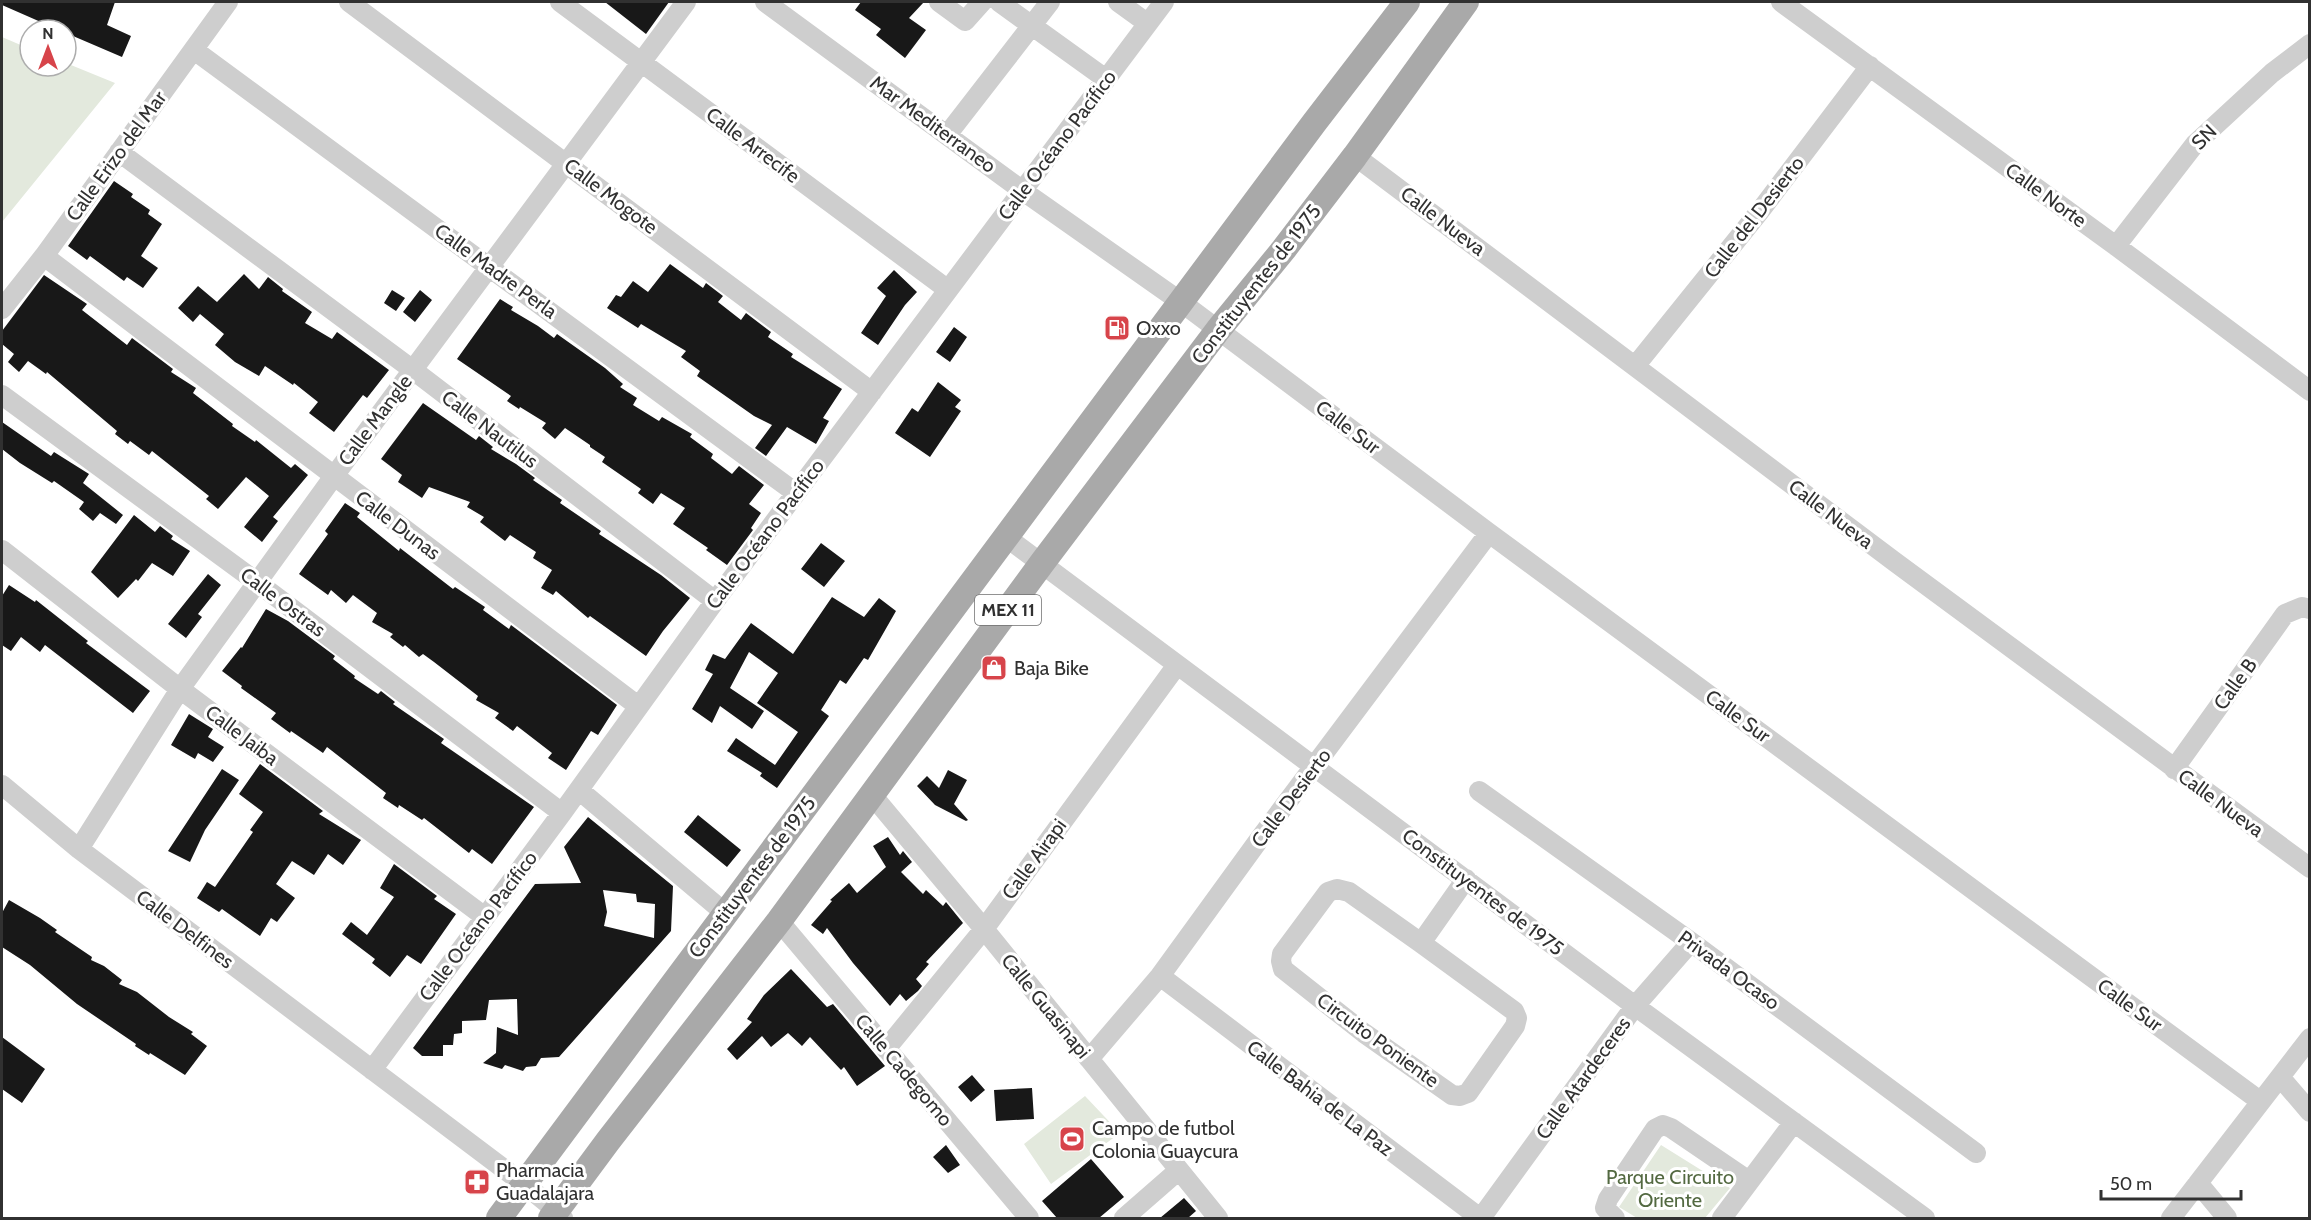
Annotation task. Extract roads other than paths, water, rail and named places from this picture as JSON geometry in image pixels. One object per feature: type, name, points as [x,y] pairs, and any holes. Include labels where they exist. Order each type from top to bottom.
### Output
[{"type":"main road","name":"Constituyentes de 1975","points":[[499,1218],[1407,2]]},
{"type":"main road","name":"Constituyentes de 1975","points":[[557,1216],[608,1141],[779,921],[1042,563],[1218,330],[1355,156],[1466,2]]},
{"type":"street","name":"Calle Erizo del Mar","points":[[2,309],[44,256],[228,2]]},
{"type":"street","name":"Calle Mogote","points":[[350,2],[872,392]]},
{"type":"street","name":"Calle Arrecife","points":[[560,2],[947,289]]},
{"type":"street","name":"Calle Mangle","points":[[79,849],[180,689],[334,476],[686,2]]},
{"type":"street","name":"Mar Mediterraneo","points":[[765,2],[1218,330]]},
{"type":"street","points":[[939,2],[965,21],[982,2]]},
{"type":"street","points":[[999,2],[1106,79]]},
{"type":"street","points":[[947,135],[1050,2]]},
{"type":"street","points":[[1118,2],[1147,23]]},
{"type":"street","name":"Calle Océano Pacífico","points":[[372,1070],[715,601],[1164,2]]},
{"type":"street","name":"Calle Norte","points":[[1781,2],[2116,246],[2310,391]]},
{"type":"street","name":"SN","points":[[2116,246],[2195,144],[2272,73],[2310,44]]},
{"type":"street","name":"Calle Madre Perla","points":[[194,50],[796,493]]},
{"type":"street","name":"Calle del Desierto","points":[[1636,365],[1760,211],[1870,66]]},
{"type":"street","name":"Calle Nautilus","points":[[119,152],[413,370],[715,601]]},
{"type":"street","name":"Calle Nueva","points":[[1355,156],[1905,569],[2310,868]]},
{"type":"street","name":"Calle Dunas","points":[[44,256],[638,706]]},
{"type":"street","name":"Calle Sur","points":[[1218,330],[1489,533],[2260,1101]]},
{"type":"street","name":"Calle Ostras","points":[[2,395],[258,583],[562,813]]},
{"type":"street","name":"Calle Desierto","points":[[1089,1059],[1160,976],[1489,533]]},
{"type":"street","name":"Constituyentes de 1975","points":[[1006,537],[1635,1006],[1925,1218]]},
{"type":"street","name":"Calle Jaiba","points":[[2,550],[180,689],[485,917]]},
{"type":"street","name":"Calle B","points":[[2174,769],[2285,614],[2306,608]]},
{"type":"street","name":"Calle Airapi","points":[[886,1049],[984,929],[1177,665]]},
{"type":"street","name":"Calle Delfines","points":[[2,785],[79,849],[524,1184],[557,1216]]},
{"type":"street","points":[[579,790],[725,913]]},
{"type":"street","name":"Privada Ocaso","points":[[1479,791],[1691,942],[1976,1153]]},
{"type":"street","name":"Calle Guasinapi","points":[[872,795],[984,929],[1218,1218]]},
{"type":"street","points":[[1421,942],[1466,879]]},
{"type":"street","name":"Circuito Poniente","points":[[1337,889],[1349,892],[1421,942],[1514,1011],[1517,1018],[1515,1026],[1468,1093],[1460,1096],[1452,1095],[1365,1033],[1283,969],[1281,961],[1282,954],[1328,892],[1337,889]]},
{"type":"street","name":"Calle Cadegomo","points":[[779,921],[1029,1218]]},
{"type":"street","name":"Calle Atardeceres","points":[[1480,1218],[1635,1006],[1691,942]]},
{"type":"street","name":"Calle Bahia de La Paz","points":[[1160,976],[1480,1218]]},
{"type":"street","points":[[2171,1218],[2310,1038]]},
{"type":"street","points":[[2280,1077],[2310,1112]]},
{"type":"street","points":[[1722,1218],[1794,1122]]},
{"type":"street","points":[[1615,1218],[1605,1208],[1608,1199],[1655,1129],[1663,1125],[1671,1128],[1749,1181]]},
{"type":"street","points":[[1124,1218],[1179,1170]]},
{"type":"street","points":[[2198,1183],[2227,1218]]},
{"type":"place","name":"Oxxo","points":[[1117,328]]},
{"type":"place","name":"Baja Bike","points":[[994,668]]},
{"type":"place","name":"Campo de futbol Colonia Guaycura","points":[[1072,1139]]},
{"type":"place","name":"Pharmacia Guadalajara","points":[[477,1182]]},
{"type":"park label","name":"Parque Circuito Oriente","points":[[1670,1188]]}]
